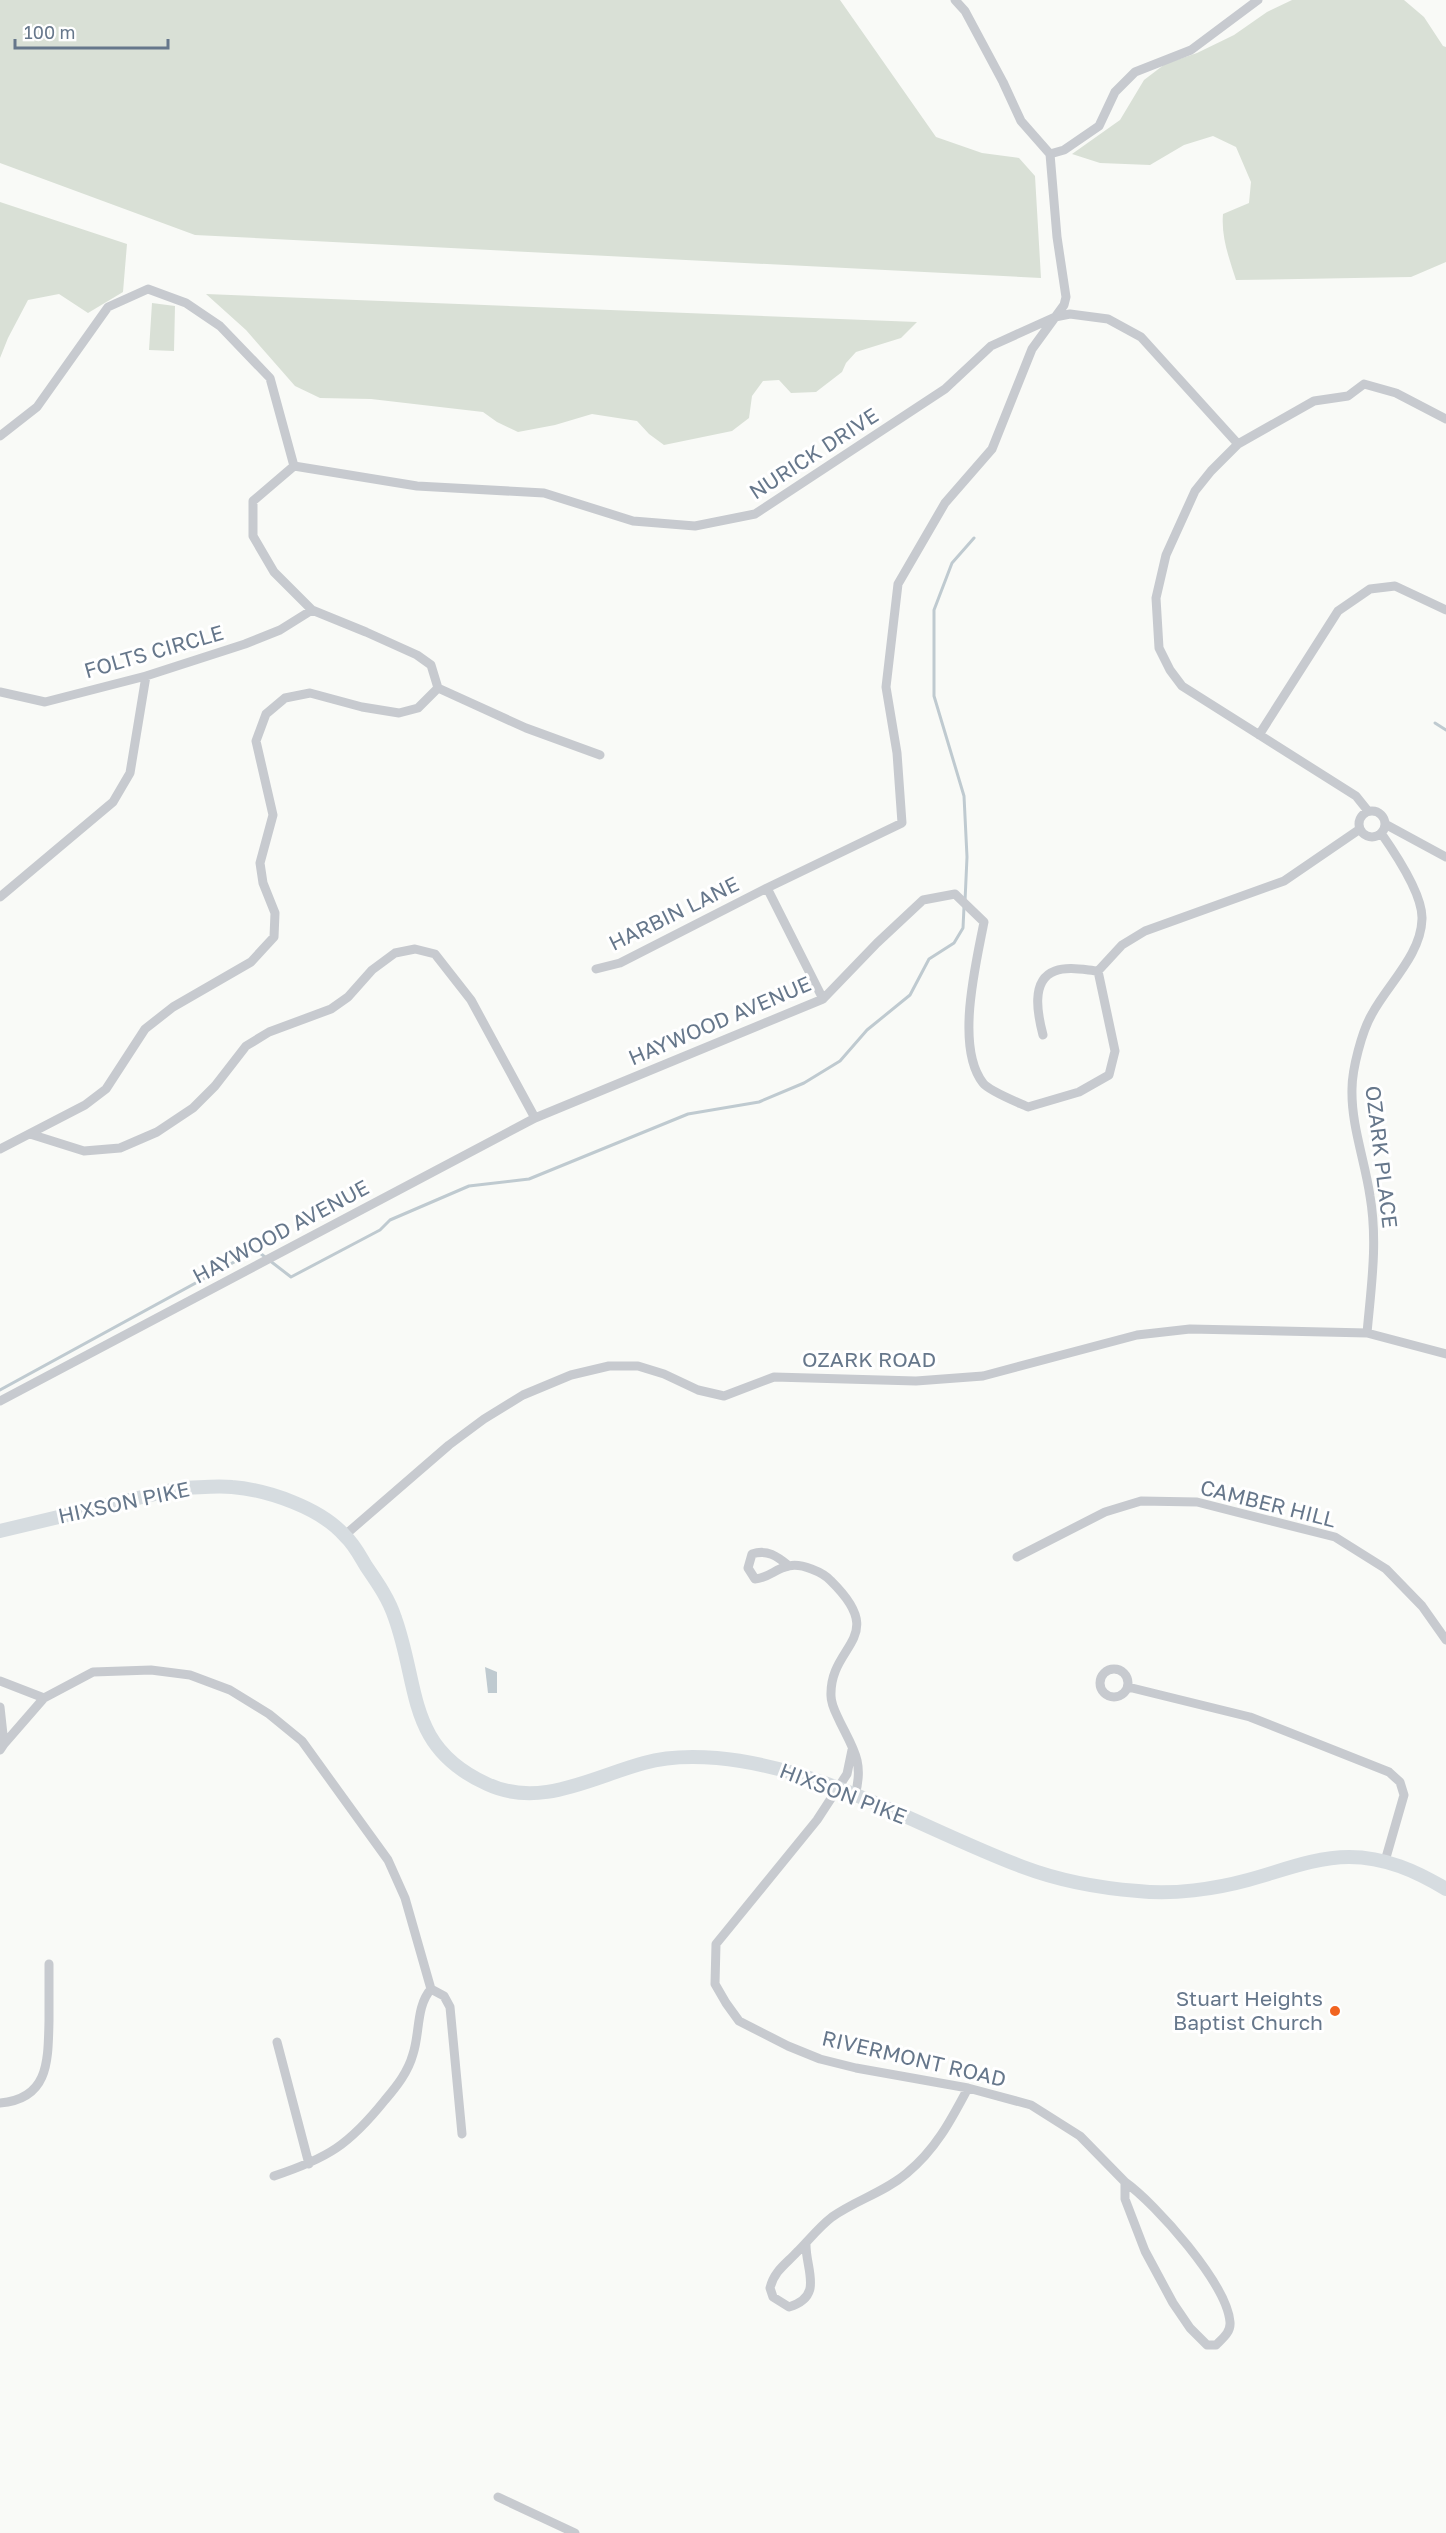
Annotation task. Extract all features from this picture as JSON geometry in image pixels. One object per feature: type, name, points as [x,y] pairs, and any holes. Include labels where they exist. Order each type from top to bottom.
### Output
[{"type":"main road","name":"HIXSON PIKE","points":[[0,1531],[180,1488],[228,1486],[285,1499],[324,1518],[345,1535],[382,1589],[395,1618],[413,1692],[430,1736],[449,1762],[504,1791],[530,1794],[556,1791],[646,1762],[674,1757],[703,1757],[760,1764],[803,1775],[1025,1868],[1065,1881],[1142,1892],[1168,1892],[1242,1881],[1317,1860],[1349,1857],[1385,1861],[1418,1872],[1446,1889]]},
{"type":"street","points":[[955,0],[965,11],[1021,121],[1050,154],[1057,237],[1066,297],[1064,305],[1055,317]]},
{"type":"street","points":[[1050,154],[1064,150],[1099,126],[1115,92],[1135,72],[1191,50],[1258,0]]},
{"type":"street","points":[[0,436],[37,407],[74,359],[108,307],[148,289],[186,303],[220,326],[270,378],[294,466],[253,501],[253,536],[274,572],[312,610],[366,632],[431,665],[438,688],[526,728],[600,756]]},
{"type":"street","name":"NURICK DRIVE","points":[[294,466],[417,486],[544,493],[633,521],[695,526],[755,514],[945,389],[991,346],[1055,317],[1070,314],[1108,319],[1141,338],[1238,444]]},
{"type":"street","name":"HARBIN LANE","points":[[596,969],[620,963],[767,888],[902,823],[897,753],[886,687],[898,584],[945,503],[992,449],[1032,349],[1055,317]]},
{"type":"street","points":[[1383,829],[1380,813],[1368,811],[1356,796],[1182,686],[1170,670],[1159,648],[1156,598],[1166,555],[1195,491],[1238,444],[1314,401],[1348,396],[1364,384],[1396,393],[1446,419]]},
{"type":"street","points":[[1258,735],[1338,611],[1353,600],[1370,589],[1395,586],[1446,609]]},
{"type":"street","name":"FOLTS CIRCLE","points":[[0,692],[45,702],[146,675],[245,644],[280,630],[312,610]]},
{"type":"street","points":[[0,897],[113,802],[130,773],[146,675]]},
{"type":"street","points":[[0,1149],[85,1106],[106,1089],[145,1029],[173,1007],[251,962],[274,937],[275,913],[263,883],[260,863],[273,815],[256,741],[266,714],[285,698],[310,693],[362,708],[399,713],[418,708],[438,688]]},
{"type":"street","points":[[1360,829],[1361,817],[1368,811]]},
{"type":"street","points":[[1360,829],[1371,837],[1383,829]]},
{"type":"street","points":[[1043,1035],[1036,1009],[1041,985],[1053,972],[1063,969],[1098,970],[1122,945],[1145,931],[1284,881],[1360,829]]},
{"type":"street","points":[[1383,829],[1446,857]]},
{"type":"street","name":"OZARK PLACE","points":[[1367,1333],[1374,1225],[1356,1129],[1352,1088],[1359,1052],[1370,1016],[1415,947],[1421,931],[1423,915],[1416,892],[1383,829]]},
{"type":"street","points":[[767,888],[823,999]]},
{"type":"street","name":"HAYWOOD AVENUE","points":[[0,1401],[535,1118],[823,999],[877,943],[924,900],[955,894],[984,922],[971,991],[968,1048],[984,1084],[1028,1107],[1079,1092],[1109,1075],[1115,1051],[1098,970]]},
{"type":"street","points":[[30,1134],[84,1151],[120,1148],[157,1132],[193,1108],[246,1046],[269,1032],[331,1009],[348,997],[380,964],[395,953],[415,949],[435,954],[471,1000],[535,1118]]},
{"type":"street","name":"OZARK ROAD","points":[[345,1535],[449,1444],[484,1419],[523,1395],[571,1375],[609,1366],[638,1366],[664,1374],[698,1390],[724,1396],[774,1377],[916,1381],[983,1376],[1137,1335],[1190,1329],[1367,1333],[1446,1354]]},
{"type":"street","name":"CAMBER HILL","points":[[1017,1557],[1106,1512],[1141,1501],[1197,1502],[1335,1537],[1386,1569],[1422,1606],[1446,1640]]},
{"type":"street","points":[[789,1566],[803,1567],[825,1575],[852,1604],[857,1622],[855,1635],[838,1667],[830,1695],[834,1710],[857,1757],[860,1770],[855,1795]]},
{"type":"street","points":[[2,1747],[45,1698],[93,1672],[126,1669],[151,1670],[200,1679],[230,1690],[269,1714],[302,1741],[388,1860],[405,1898],[431,1989],[444,1996],[450,2007],[462,2134]]},
{"type":"street","points":[[0,1681],[45,1698]]},
{"type":"street","points":[[1128,1687],[1250,1718],[1389,1772],[1400,1782],[1404,1795],[1385,1861]]},
{"type":"street","points":[[0,1707],[2,1747]]},
{"type":"street","name":"RIVERMONT ROAD","points":[[852,1750],[850,1770],[817,1820],[716,1944],[715,1984],[726,2004],[739,2020],[788,2046],[820,2059],[856,2068],[968,2088],[1031,2105],[1080,2136],[1125,2182],[1141,2193],[1196,2255],[1224,2303],[1230,2322],[1228,2333],[1216,2345],[1207,2345],[1195,2334],[1173,2303],[1145,2251],[1125,2199],[1125,2182]]},
{"type":"street","points":[[0,2103],[26,2097],[37,2086],[45,2071],[48,2049],[49,1964]]},
{"type":"street","points":[[274,2176],[309,2164],[342,2145],[363,2128],[406,2073],[414,2053],[424,1996],[431,1989]]},
{"type":"street","points":[[277,2042],[309,2164]]},
{"type":"street","points":[[806,2243],[812,2283],[808,2295],[799,2304],[789,2307],[773,2297],[770,2288],[772,2279],[806,2243],[833,2217],[906,2174],[924,2157],[939,2140],[968,2088]]},
{"type":"street","points":[[498,2497],[574,2533]]},
{"type":"shaded area","points":[[0,0],[840,0],[936,137],[982,153],[1019,158],[1035,176],[1041,278],[195,235],[0,163]]},
{"type":"shaded area","points":[[1292,0],[1404,0],[1424,17],[1443,46],[1446,47],[1446,262],[1411,277],[1236,280],[1224,239],[1223,214],[1249,203],[1251,182],[1236,147],[1213,136],[1184,145],[1150,165],[1100,163],[1072,154],[1120,120],[1144,80],[1165,64],[1197,53],[1234,35],[1267,12]]},
{"type":"shaded area","points":[[0,202],[127,244],[123,292],[88,313],[59,294],[28,300],[0,358]]},
{"type":"shaded area","points":[[206,294],[917,322],[901,338],[856,352],[846,363],[842,372],[816,392],[791,393],[779,380],[763,381],[752,396],[749,418],[732,431],[664,445],[637,421],[592,414],[555,425],[518,432],[483,412],[371,399],[320,398],[295,386],[246,330]]},
{"type":"shaded area","points":[[152,303],[175,306],[174,351],[149,350]]},
{"type":"shaded area","points":[[485,1667],[497,1672],[497,1693],[488,1693]]},
{"type":"waterway","points":[[965,901],[967,857],[964,796],[934,696],[934,610],[952,563],[974,538]]},
{"type":"waterway","points":[[1435,723],[1446,730]]},
{"type":"waterway","points":[[0,1390],[256,1250],[291,1277],[380,1230],[390,1220],[469,1186],[529,1179],[688,1114],[759,1102],[804,1083],[840,1061],[867,1030],[910,995],[929,959],[954,943],[963,928],[964,907]]},
{"type":"place","name":"Stuart Heights Baptist Church","points":[[1335,2011]]}]
